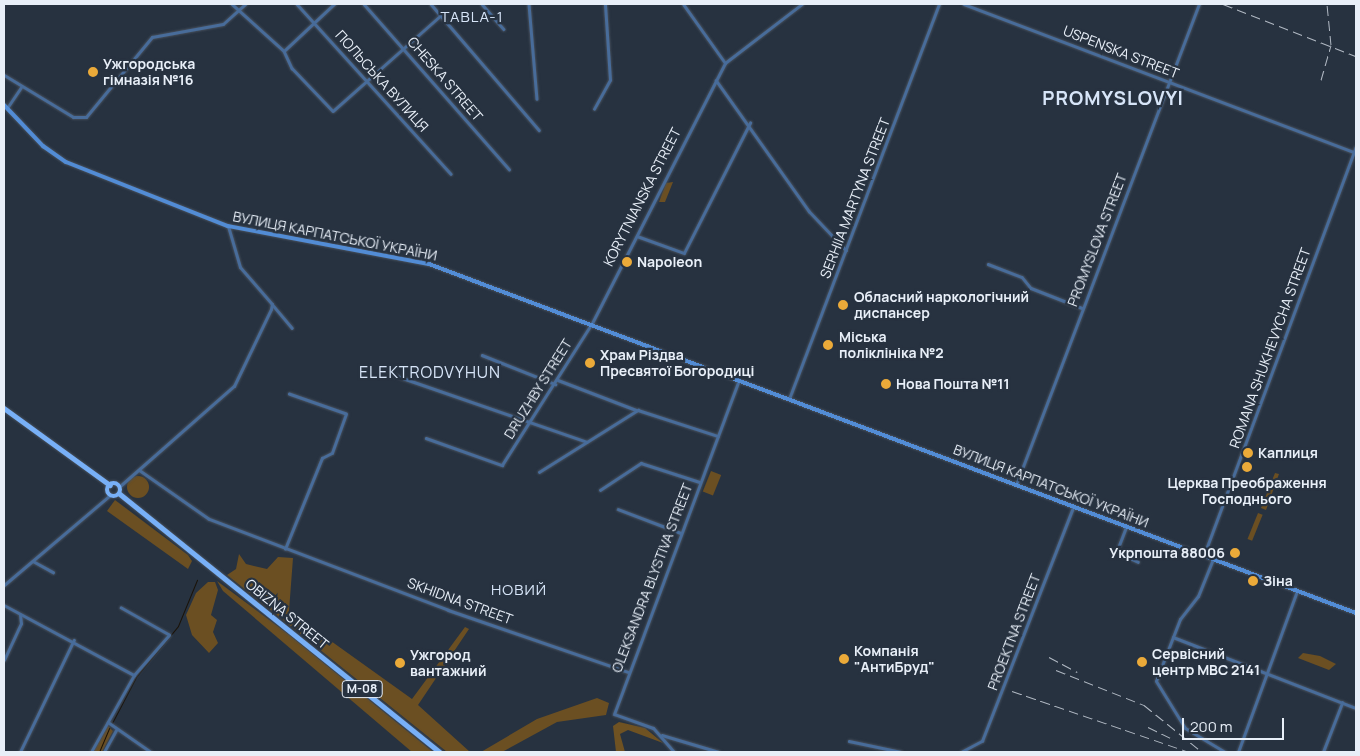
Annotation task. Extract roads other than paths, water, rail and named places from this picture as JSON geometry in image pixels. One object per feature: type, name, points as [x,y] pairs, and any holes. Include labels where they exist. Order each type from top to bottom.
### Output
[{"type":"highway","points":[[4,408],[110,485],[120,486],[120,494],[110,495],[110,485]]},
{"type":"highway","name":"OBIZNA STREET","points":[[120,494],[440,752]]},
{"type":"main road","name":"ВУЛИЦЯ КАРПАТСЬКОЇ УКРАЇНИ","points":[[6,107],[43,146],[66,162],[230,227],[415,260],[1356,613]]},
{"type":"street","points":[[232,4],[284,51],[292,68],[331,111],[370,80],[441,15]]},
{"type":"street","points":[[4,75],[73,117],[86,118],[152,37],[223,24],[245,4]]},
{"type":"street","name":"ПОЛЬСЬКА ВУЛИЦЯ","points":[[297,4],[370,80],[451,174]]},
{"type":"street","points":[[284,51],[334,4]]},
{"type":"street","name":"CHESKA STREET","points":[[364,4],[404,47],[509,169]]},
{"type":"street","points":[[431,4],[539,130]]},
{"type":"street","points":[[482,4],[504,29]]},
{"type":"street","points":[[529,4],[537,98]]},
{"type":"street","points":[[594,109],[610,80],[605,4]]},
{"type":"street","points":[[684,4],[725,63],[802,4]]},
{"type":"street","name":"SERHIIA MARTYNA STREET","points":[[789,399],[939,4]]},
{"type":"street","name":"USPENSKA STREET","points":[[964,4],[1354,152]]},
{"type":"street","name":"PROMYSLOVA STREET","points":[[1016,485],[1199,4]]},
{"type":"street","name":"KORYTNIANSKA STREET","points":[[591,325],[725,63]]},
{"type":"street","points":[[716,80],[750,123],[804,204],[846,250]]},
{"type":"street","name":"ВУЛИЦЯ КАРПАТСЬКОЇ УКРАЇНИ","points":[[6,107],[14,100],[21,87]]},
{"type":"street","points":[[636,235],[684,253],[750,123]]},
{"type":"street","name":"ROMANA SHUKHEVYCHA STREET","points":[[1203,556],[1356,147]]},
{"type":"street","points":[[230,227],[240,267],[292,328]]},
{"type":"street","points":[[988,264],[1022,277],[1031,288],[1082,308]]},
{"type":"street","points":[[120,486],[240,378],[272,304]]},
{"type":"street","name":"DRUZHBY STREET","points":[[426,438],[502,465],[591,325]]},
{"type":"street","points":[[482,355],[555,384]]},
{"type":"street","points":[[390,374],[531,421],[587,442]]},
{"type":"street","points":[[557,380],[638,410],[718,436]]},
{"type":"street","name":"OLEKSANDRA BLYSTIVA STREET","points":[[662,735],[614,714],[738,380]]},
{"type":"street","points":[[285,549],[322,458],[332,453],[346,414],[290,394]]},
{"type":"street","points":[[539,472],[638,410]]},
{"type":"street","points":[[600,490],[644,463],[700,482]]},
{"type":"street","name":"SKHIDNA STREET","points":[[139,470],[190,509],[231,527],[285,549],[628,672]]},
{"type":"street","points":[[4,585],[110,495]]},
{"type":"street","name":"PROEKTNA STREET","points":[[961,752],[982,741],[1073,506]]},
{"type":"street","points":[[618,509],[681,533]]},
{"type":"street","points":[[1127,526],[1117,552],[1138,562]]},
{"type":"street","points":[[1213,559],[1198,596],[1173,636],[1156,681],[1170,708],[1197,739],[1225,752]]},
{"type":"street","points":[[33,561],[53,572]]},
{"type":"street","points":[[1238,752],[1297,590]]},
{"type":"street","points":[[4,606],[74,640],[134,675]]},
{"type":"street","points":[[91,752],[134,675],[169,635],[121,608]]},
{"type":"street","points":[[4,660],[21,624],[19,614]]},
{"type":"street","points":[[1173,636],[1356,708]]},
{"type":"street","points":[[20,752],[74,640]]},
{"type":"street","points":[[1323,752],[1342,703]]},
{"type":"street","points":[[108,722],[116,730],[151,752]]},
{"type":"street","points":[[104,752],[116,730]]},
{"type":"street","points":[[662,735],[674,752]]},
{"type":"street","points":[[662,735],[719,752]]},
{"type":"street","points":[[849,741],[901,752]]},
{"type":"waterway","points":[[112,723],[136,677],[178,626],[197,580]]},
{"type":"waterway","points":[[99,752],[109,728]]},
{"type":"railway","points":[[1223,4],[1356,56]]},
{"type":"railway","points":[[1321,80],[1331,45],[1327,4]]},
{"type":"railway","points":[[1049,657],[1077,672]]},
{"type":"railway","points":[[1056,670],[1144,705],[1202,752]]},
{"type":"railway","points":[[1012,691],[1189,752]]},
{"type":"railway","points":[[1148,727],[1175,740]]},
{"type":"place","name":"Ужгородська гімназія №16","points":[[93,72]]},
{"type":"place","name":"Napoleon","points":[[627,262]]},
{"type":"place","name":"Обласний наркологічний диспансер","points":[[843,305]]},
{"type":"place","name":"Міська поліклініка №2","points":[[828,345]]},
{"type":"place","name":"Храм Різдва Пресвятої Богородиці","points":[[590,363]]},
{"type":"place","name":"Нова Пошта №11","points":[[886,384]]},
{"type":"place","name":"Каплиця","points":[[1248,453]]},
{"type":"place","name":"Церква Преображення Господнього","points":[[1247,467]]},
{"type":"place","name":"Укрпошта 88006","points":[[1235,553]]},
{"type":"place","name":"Зіна","points":[[1253,581]]},
{"type":"place","name":"Компанія \"АнтиБруд\"","points":[[844,659]]},
{"type":"place","name":"Сервісний центр МВС 2141","points":[[1142,662]]},
{"type":"place","name":"Ужгород вантажний","points":[[400,663]]},
{"type":"district","name":"TABLA-1","points":[[472,17]]},
{"type":"district","name":"PROMYSLOVYI","points":[[1113,99]]},
{"type":"district","name":"ELEKTRODVYHUN","points":[[430,372]]},
{"type":"district","name":"НОВИЙ","points":[[519,590]]}]
